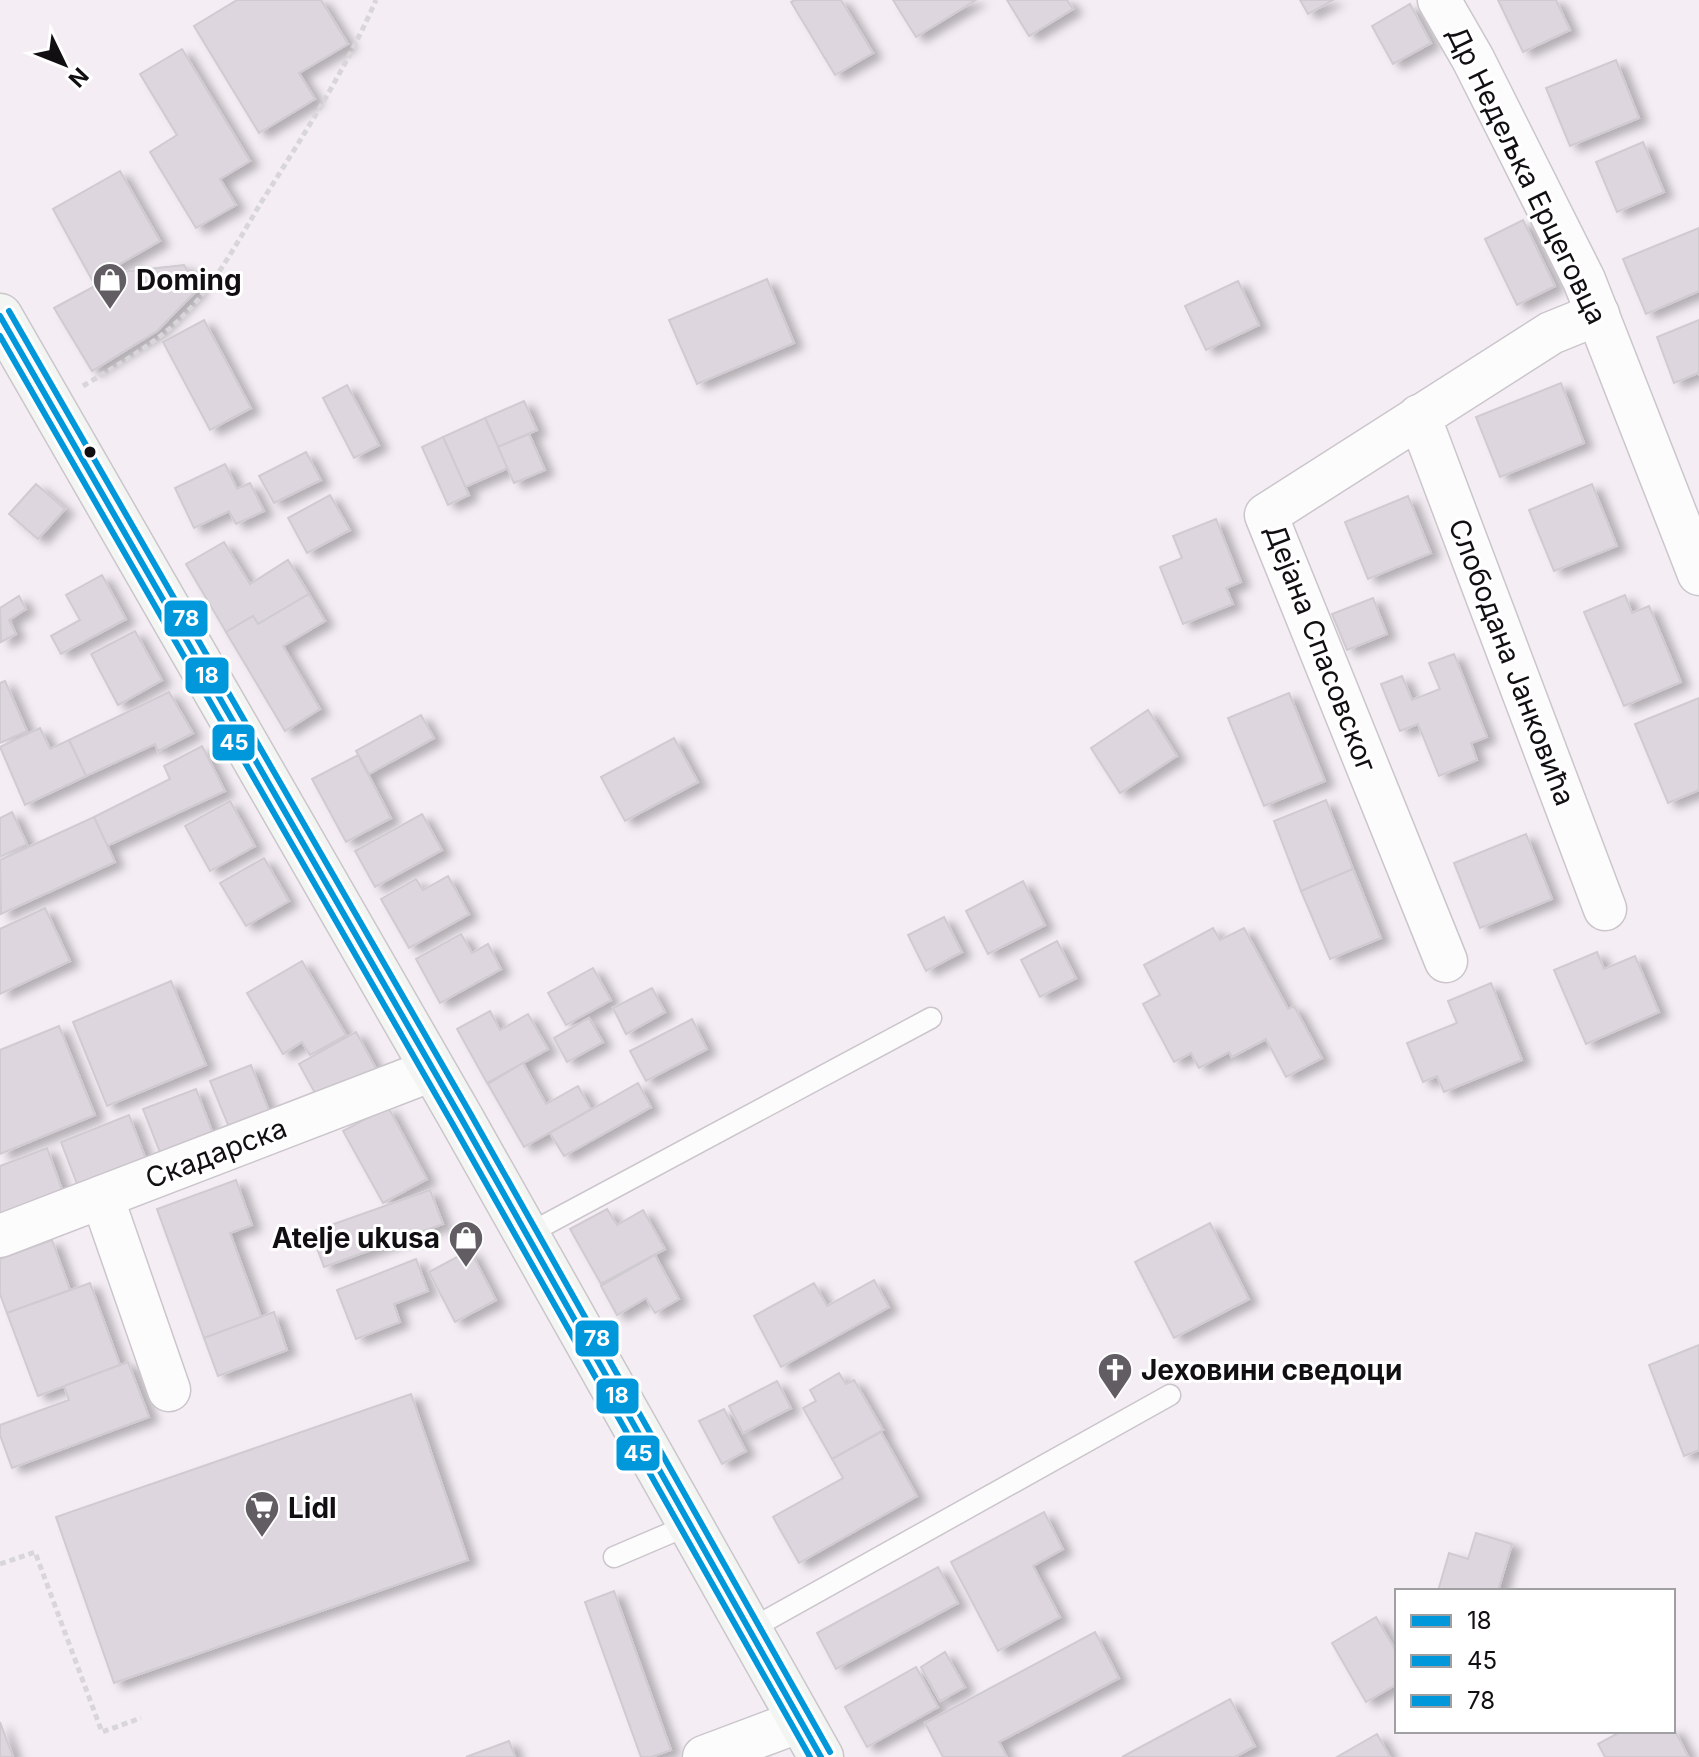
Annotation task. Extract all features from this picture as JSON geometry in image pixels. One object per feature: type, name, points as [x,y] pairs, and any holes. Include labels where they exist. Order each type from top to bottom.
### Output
[{"type":"main road","points":[[0,316],[811,1739]]},
{"type":"street","name":"Др Недељка Ерцеговца","points":[[1439,0],[1480,73],[1584,280],[1699,574]]},
{"type":"street","name":"Дејана Спасовског","points":[[1446,961],[1266,515],[1551,333],[1598,314]]},
{"type":"street","name":"Слободана Јанковића","points":[[1419,416],[1605,909]]},
{"type":"street","name":"Скадарска","points":[[0,1236],[432,1070]]},
{"type":"street","points":[[102,1197],[169,1390]]},
{"type":"street","points":[[704,1757],[811,1739]]},
{"type":"lane","points":[[526,1235],[931,1018]]},
{"type":"lane","points":[[749,1630],[1170,1395]]},
{"type":"lane","points":[[614,1557],[689,1525]]},
{"type":"path","points":[[52,405],[144,349],[187,313],[212,283],[354,50],[376,0]]},
{"type":"path","points":[[0,1564],[35,1552],[102,1732],[141,1718]]},
{"type":"building","points":[[237,0],[321,0],[348,44],[299,73],[315,99],[259,133],[194,26]]},
{"type":"building","points":[[841,0],[873,53],[835,75],[791,2]]},
{"type":"building","points":[[893,0],[976,0],[916,37]]},
{"type":"building","points":[[1007,0],[1067,0],[1073,9],[1029,36]]},
{"type":"building","points":[[1300,0],[1333,0],[1308,14]]},
{"type":"building","points":[[1498,0],[1556,0],[1570,30],[1523,52]]},
{"type":"building","points":[[1410,4],[1431,43],[1393,64],[1372,26]]},
{"type":"building","points":[[182,49],[250,161],[220,179],[236,205],[196,228],[150,152],[177,135],[140,74]]},
{"type":"building","points":[[1616,60],[1639,118],[1570,146],[1546,88]]},
{"type":"building","points":[[1643,142],[1664,192],[1617,212],[1596,162]]},
{"type":"building","points":[[120,171],[160,241],[92,280],[53,209]]},
{"type":"building","points":[[1523,220],[1555,286],[1517,305],[1485,239]]},
{"type":"building","points":[[1699,228],[1699,291],[1646,314],[1623,259]]},
{"type":"building","points":[[184,265],[199,288],[157,331],[92,371],[54,308],[121,272]]},
{"type":"building","points":[[767,279],[794,343],[697,384],[669,320]]},
{"type":"building","points":[[1238,281],[1259,325],[1206,350],[1185,306]]},
{"type":"building","points":[[204,320],[251,408],[210,430],[163,342]]},
{"type":"building","points":[[1699,320],[1699,375],[1674,383],[1657,337]]},
{"type":"building","points":[[1561,383],[1584,443],[1500,477],[1476,417]]},
{"type":"building","points":[[347,385],[379,445],[354,458],[323,398]]},
{"type":"building","points":[[524,401],[537,430],[498,447],[485,418]]},
{"type":"building","points":[[485,418],[508,468],[465,487],[443,437]]},
{"type":"building","points":[[529,434],[545,470],[514,483],[498,447]]},
{"type":"building","points":[[443,437],[469,495],[448,505],[422,447]]},
{"type":"building","points":[[306,452],[321,480],[274,503],[259,476]]},
{"type":"building","points":[[225,464],[237,489],[250,483],[264,511],[236,524],[229,511],[194,528],[175,488]]},
{"type":"building","points":[[36,484],[65,509],[38,539],[9,514]]},
{"type":"building","points":[[1592,484],[1617,546],[1554,571],[1529,510]]},
{"type":"building","points":[[330,495],[350,530],[307,553],[288,518]]},
{"type":"building","points":[[1408,496],[1431,553],[1368,579],[1345,522]]},
{"type":"building","points":[[1216,519],[1241,582],[1226,588],[1233,604],[1183,624],[1160,567],[1182,558],[1173,536]]},
{"type":"building","points":[[224,542],[250,584],[288,560],[309,594],[258,624],[253,616],[226,632],[186,564]]},
{"type":"building","points":[[102,575],[126,619],[61,654],[51,636],[80,620],[66,595]]},
{"type":"building","points":[[309,594],[325,621],[283,646],[320,709],[285,731],[226,632],[253,616],[258,624]]},
{"type":"building","points":[[1625,595],[1632,613],[1649,606],[1681,682],[1624,706],[1584,612]]},
{"type":"building","points":[[19,596],[26,609],[9,620],[16,634],[1,642],[0,608]]},
{"type":"building","points":[[1373,598],[1387,634],[1347,650],[1332,614]]},
{"type":"building","points":[[135,631],[162,680],[118,705],[91,654]]},
{"type":"building","points":[[1454,654],[1487,737],[1471,743],[1477,760],[1439,776],[1418,724],[1400,731],[1381,684],[1402,676],[1412,700],[1440,689],[1429,663]]},
{"type":"building","points":[[5,681],[27,731],[0,743],[0,683]]},
{"type":"building","points":[[169,692],[193,733],[158,751],[155,744],[86,776],[69,740]]},
{"type":"building","points":[[1289,693],[1325,781],[1264,806],[1228,718]]},
{"type":"building","points":[[1699,698],[1699,790],[1668,803],[1635,724]]},
{"type":"building","points":[[1148,710],[1177,756],[1120,793],[1091,748]]},
{"type":"building","points":[[421,715],[434,738],[369,774],[356,751]]},
{"type":"building","points":[[40,728],[50,749],[69,740],[86,776],[25,805],[0,747]]},
{"type":"building","points":[[674,738],[698,782],[625,821],[601,777]]},
{"type":"building","points":[[202,746],[225,791],[107,846],[94,817],[170,779],[164,766]]},
{"type":"building","points":[[358,755],[391,818],[346,842],[312,779]]},
{"type":"building","points":[[1326,800],[1353,869],[1301,891],[1274,821]]},
{"type":"building","points":[[230,801],[255,846],[210,871],[185,826]]},
{"type":"building","points":[[12,812],[27,844],[0,857],[0,818]]},
{"type":"building","points":[[422,814],[442,850],[375,887],[355,851]]},
{"type":"building","points":[[94,817],[115,862],[1,914],[0,860]]},
{"type":"building","points":[[1526,834],[1552,899],[1480,928],[1454,863]]},
{"type":"building","points":[[264,858],[289,901],[246,926],[220,883]]},
{"type":"building","points":[[1353,869],[1381,938],[1330,959],[1301,891]]},
{"type":"building","points":[[448,876],[469,914],[409,948],[381,899],[416,879],[423,890]]},
{"type":"building","points":[[1023,881],[1045,925],[988,954],[966,911]]},
{"type":"building","points":[[45,908],[70,961],[0,994],[0,929]]},
{"type":"building","points":[[944,917],[962,952],[926,971],[908,935]]},
{"type":"building","points":[[1213,928],[1220,940],[1244,928],[1288,1009],[1294,1006],[1322,1058],[1286,1077],[1266,1039],[1232,1057],[1229,1052],[1199,1068],[1191,1053],[1174,1062],[1143,1004],[1160,995],[1144,965]]},
{"type":"building","points":[[461,934],[472,953],[488,944],[501,969],[440,1003],[416,959]]},
{"type":"building","points":[[1057,941],[1076,978],[1040,997],[1021,960]]},
{"type":"building","points":[[1597,952],[1604,969],[1635,956],[1659,1012],[1586,1044],[1554,970]]},
{"type":"building","points":[[302,961],[346,1035],[310,1055],[302,1042],[283,1054],[247,993]]},
{"type":"building","points":[[593,968],[611,1000],[566,1025],[548,993]]},
{"type":"building","points":[[171,981],[206,1065],[107,1106],[73,1022]]},
{"type":"building","points":[[1491,983],[1522,1060],[1444,1092],[1437,1076],[1423,1082],[1407,1043],[1457,1023],[1448,1001]]},
{"type":"building","points":[[652,988],[665,1012],[626,1034],[613,1008]]},
{"type":"building","points":[[490,1011],[500,1030],[528,1014],[548,1049],[487,1083],[457,1029]]},
{"type":"building","points":[[589,1018],[603,1042],[567,1062],[554,1038]]},
{"type":"building","points":[[692,1019],[707,1049],[646,1081],[630,1051]]},
{"type":"building","points":[[59,1026],[95,1115],[0,1154],[0,1050]]},
{"type":"building","points":[[356,1032],[378,1072],[321,1104],[299,1064]]},
{"type":"building","points":[[523,1063],[546,1104],[578,1086],[591,1109],[524,1147],[488,1084]]},
{"type":"building","points":[[251,1065],[271,1116],[231,1132],[210,1081]]},
{"type":"building","points":[[638,1083],[651,1107],[564,1156],[550,1133]]},
{"type":"building","points":[[196,1089],[215,1139],[163,1160],[143,1109]]},
{"type":"building","points":[[388,1107],[427,1179],[383,1203],[343,1131]]},
{"type":"building","points":[[129,1115],[147,1162],[79,1189],[61,1142]]},
{"type":"building","points":[[47,1148],[64,1195],[0,1218],[0,1166]]},
{"type":"building","points":[[236,1180],[252,1225],[230,1233],[261,1317],[204,1338],[157,1209]]},
{"type":"building","points":[[430,1190],[443,1224],[324,1267],[311,1232]]},
{"type":"building","points":[[607,1209],[617,1225],[643,1210],[665,1249],[601,1284],[570,1229]]},
{"type":"building","points":[[1210,1223],[1249,1299],[1174,1338],[1135,1262]]},
{"type":"building","points":[[52,1240],[70,1290],[7,1313],[0,1294],[0,1259]]},
{"type":"building","points":[[470,1250],[496,1300],[455,1322],[429,1272]]},
{"type":"building","points":[[655,1255],[679,1299],[655,1313],[646,1298],[617,1315],[601,1286]]},
{"type":"building","points":[[416,1259],[428,1291],[394,1304],[400,1322],[356,1339],[337,1290]]},
{"type":"building","points":[[874,1280],[889,1307],[781,1367],[754,1316],[814,1283],[827,1306]]},
{"type":"building","points":[[90,1283],[120,1365],[38,1396],[7,1313]]},
{"type":"building","points":[[274,1312],[287,1350],[218,1376],[204,1338]]},
{"type":"building","points":[[1699,1345],[1699,1450],[1684,1456],[1649,1365]]},
{"type":"building","points":[[128,1362],[149,1417],[12,1468],[0,1435],[0,1425],[69,1400],[64,1386]]},
{"type":"building","points":[[839,1373],[846,1384],[854,1380],[883,1430],[832,1459],[803,1408],[816,1401],[810,1390]]},
{"type":"building","points":[[777,1381],[791,1408],[743,1433],[729,1406]]},
{"type":"building","name":"Lidl","points":[[411,1394],[468,1560],[114,1683],[56,1517]]},
{"type":"building","points":[[724,1409],[746,1451],[722,1464],[699,1421]]},
{"type":"building","points":[[881,1432],[917,1496],[799,1563],[773,1517],[843,1478],[832,1459]]},
{"type":"building","points":[[1044,1512],[1063,1549],[1033,1566],[1060,1617],[998,1651],[951,1562]]},
{"type":"building","points":[[1476,1533],[1512,1544],[1499,1589],[1439,1589],[1449,1553],[1468,1559]]},
{"type":"building","points":[[938,1567],[958,1603],[836,1669],[817,1633]]},
{"type":"building","points":[[614,1591],[671,1750],[651,1757],[641,1757],[585,1602]]},
{"type":"building","points":[[1376,1617],[1395,1650],[1395,1685],[1366,1702],[1332,1643]]},
{"type":"building","points":[[1095,1632],[1119,1678],[999,1742],[1007,1757],[943,1757],[925,1723]]},
{"type":"building","points":[[945,1652],[965,1687],[940,1701],[921,1667]]},
{"type":"building","points":[[916,1667],[938,1707],[867,1747],[845,1707]]},
{"type":"building","points":[[1230,1699],[1255,1746],[1235,1757],[1122,1757]]},
{"type":"building","points":[[0,1722],[13,1757],[0,1757]]},
{"type":"building","points":[[1675,1731],[1688,1756],[1605,1757],[1598,1744],[1618,1733]]},
{"type":"building","points":[[1377,1734],[1390,1757],[1337,1757]]},
{"type":"building","points":[[509,1741],[515,1757],[466,1757]]},
{"type":"transit line","name":"78","points":[[9,311],[470,1113],[830,1752]]},
{"type":"transit line","name":"18","points":[[0,316],[461,1118],[821,1757]]},
{"type":"transit line","name":"45","points":[[0,336],[452,1123],[810,1757]]},
{"type":"place","name":"Doming","points":[[110,311]]},
{"type":"place","name":"Atelje ukusa","points":[[466,1269]]},
{"type":"place","name":"Јеховини сведоци","points":[[1115,1401]]},
{"type":"place","name":"Lidl","points":[[262,1539]]}]
